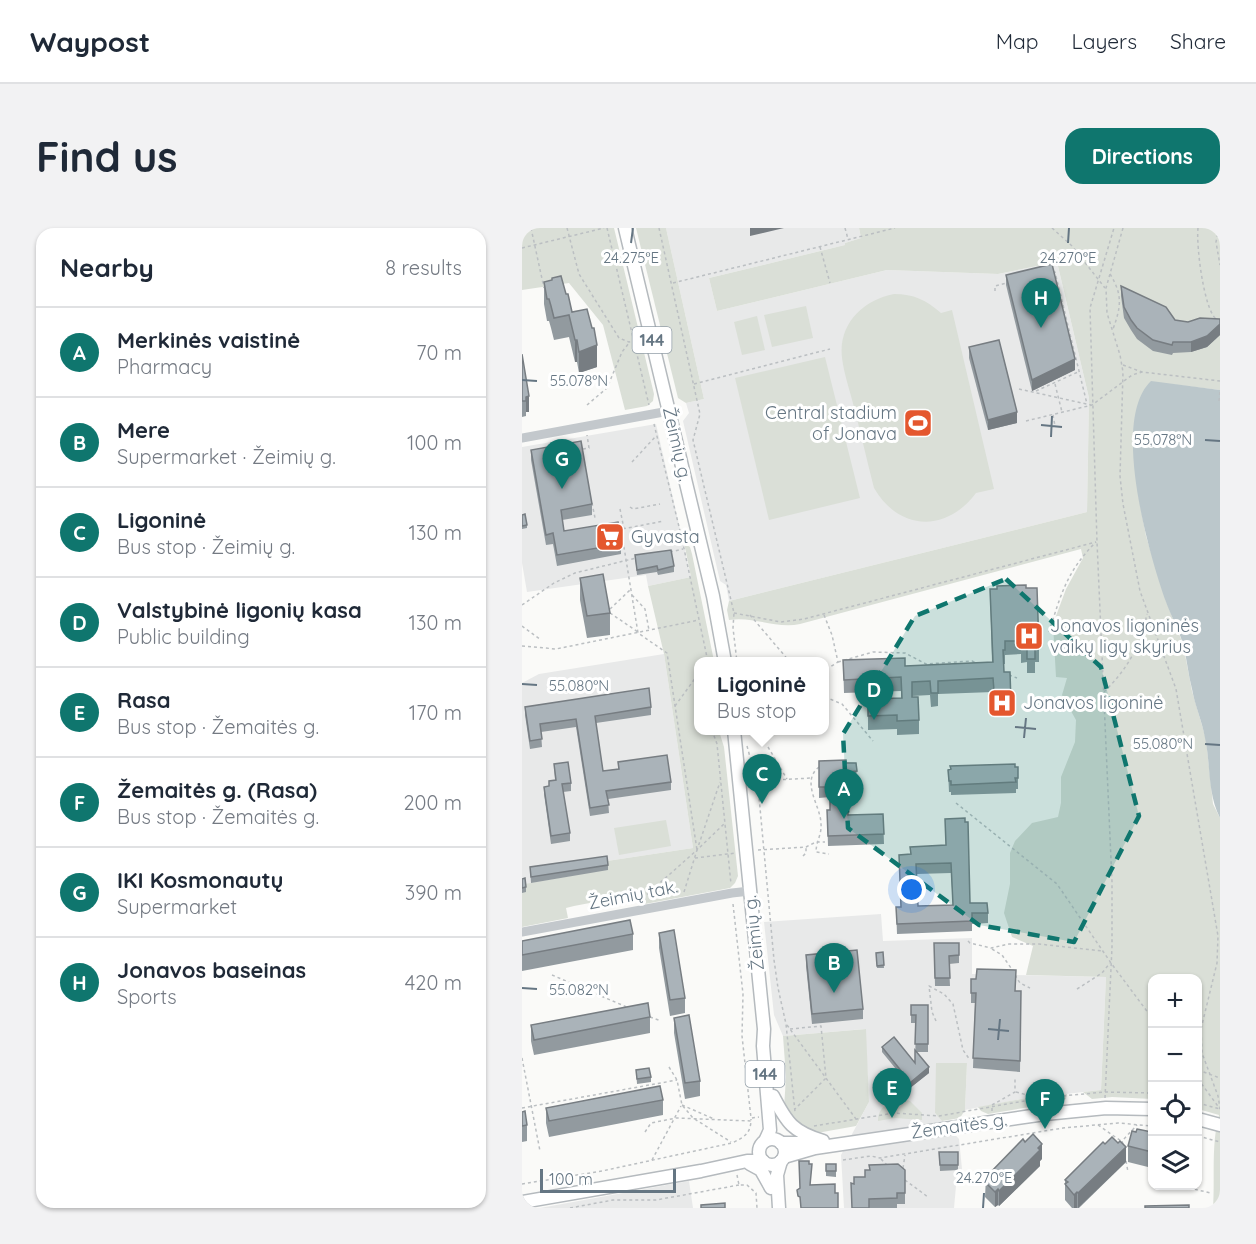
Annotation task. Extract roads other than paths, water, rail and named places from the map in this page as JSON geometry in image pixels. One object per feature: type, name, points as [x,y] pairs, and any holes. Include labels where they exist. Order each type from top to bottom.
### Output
[{"type":"main road","name":"Žeimių g.","points":[[625,228],[718,616],[724,657]]},
{"type":"main road","name":"Žeimių g.","points":[[734,735],[764,1029],[764,1118],[769,1134],[762,1144],[760,1156],[769,1171],[766,1191],[773,1208]]},
{"type":"main road","name":"Žeimių g.","points":[[764,1029],[769,1045],[780,1142],[784,1148],[777,1176],[779,1208]]},
{"type":"main road","points":[[773,1096],[791,1126],[800,1133],[823,1141]]},
{"type":"main road","name":"Žemaitės g.","points":[[783,1159],[815,1148],[994,1121],[1106,1108],[1148,1109]]},
{"type":"main road","points":[[738,1165],[758,1141],[764,1118]]},
{"type":"main road","points":[[1202,1120],[1220,1125]]},
{"type":"main road","name":"Žemaitės g.","points":[[780,1142],[790,1144],[855,1137],[874,1138]]},
{"type":"main road","points":[[738,1165],[762,1144],[774,1139],[780,1142]]},
{"type":"main road","points":[[738,1165],[754,1160],[773,1165],[783,1159]]},
{"type":"main road","points":[[522,1202],[681,1173],[751,1164],[761,1170],[766,1191]]},
{"type":"street","points":[[522,438],[669,411]]},
{"type":"street","name":"Žeimių tak.","points":[[522,932],[750,891]]},
{"type":"place","name":"Jonavos baseinas","points":[[1041,328]]},
{"type":"place","name":"Central stadium of Jonava","points":[[918,423]]},
{"type":"place","name":"IKI Kosmonautų","points":[[562,489]]},
{"type":"place","name":"Gyvasta","points":[[610,537]]},
{"type":"place","name":"Jonavos ligoninės vaikų ligų skyrius","points":[[1029,636]]},
{"type":"place","name":"Jonavos ligoninė","points":[[1002,703]]},
{"type":"place","name":"Valstybinė ligonių kasa","points":[[874,720]]},
{"type":"place","name":"Ligoninė","points":[[762,804]]},
{"type":"place","name":"Merkinės vaistinė","points":[[844,819]]},
{"type":"place","name":"Mere","points":[[834,993]]},
{"type":"place","name":"Rasa","points":[[892,1118]]},
{"type":"place","name":"Žemaitės g. (Rasa)","points":[[1045,1129]]}]
